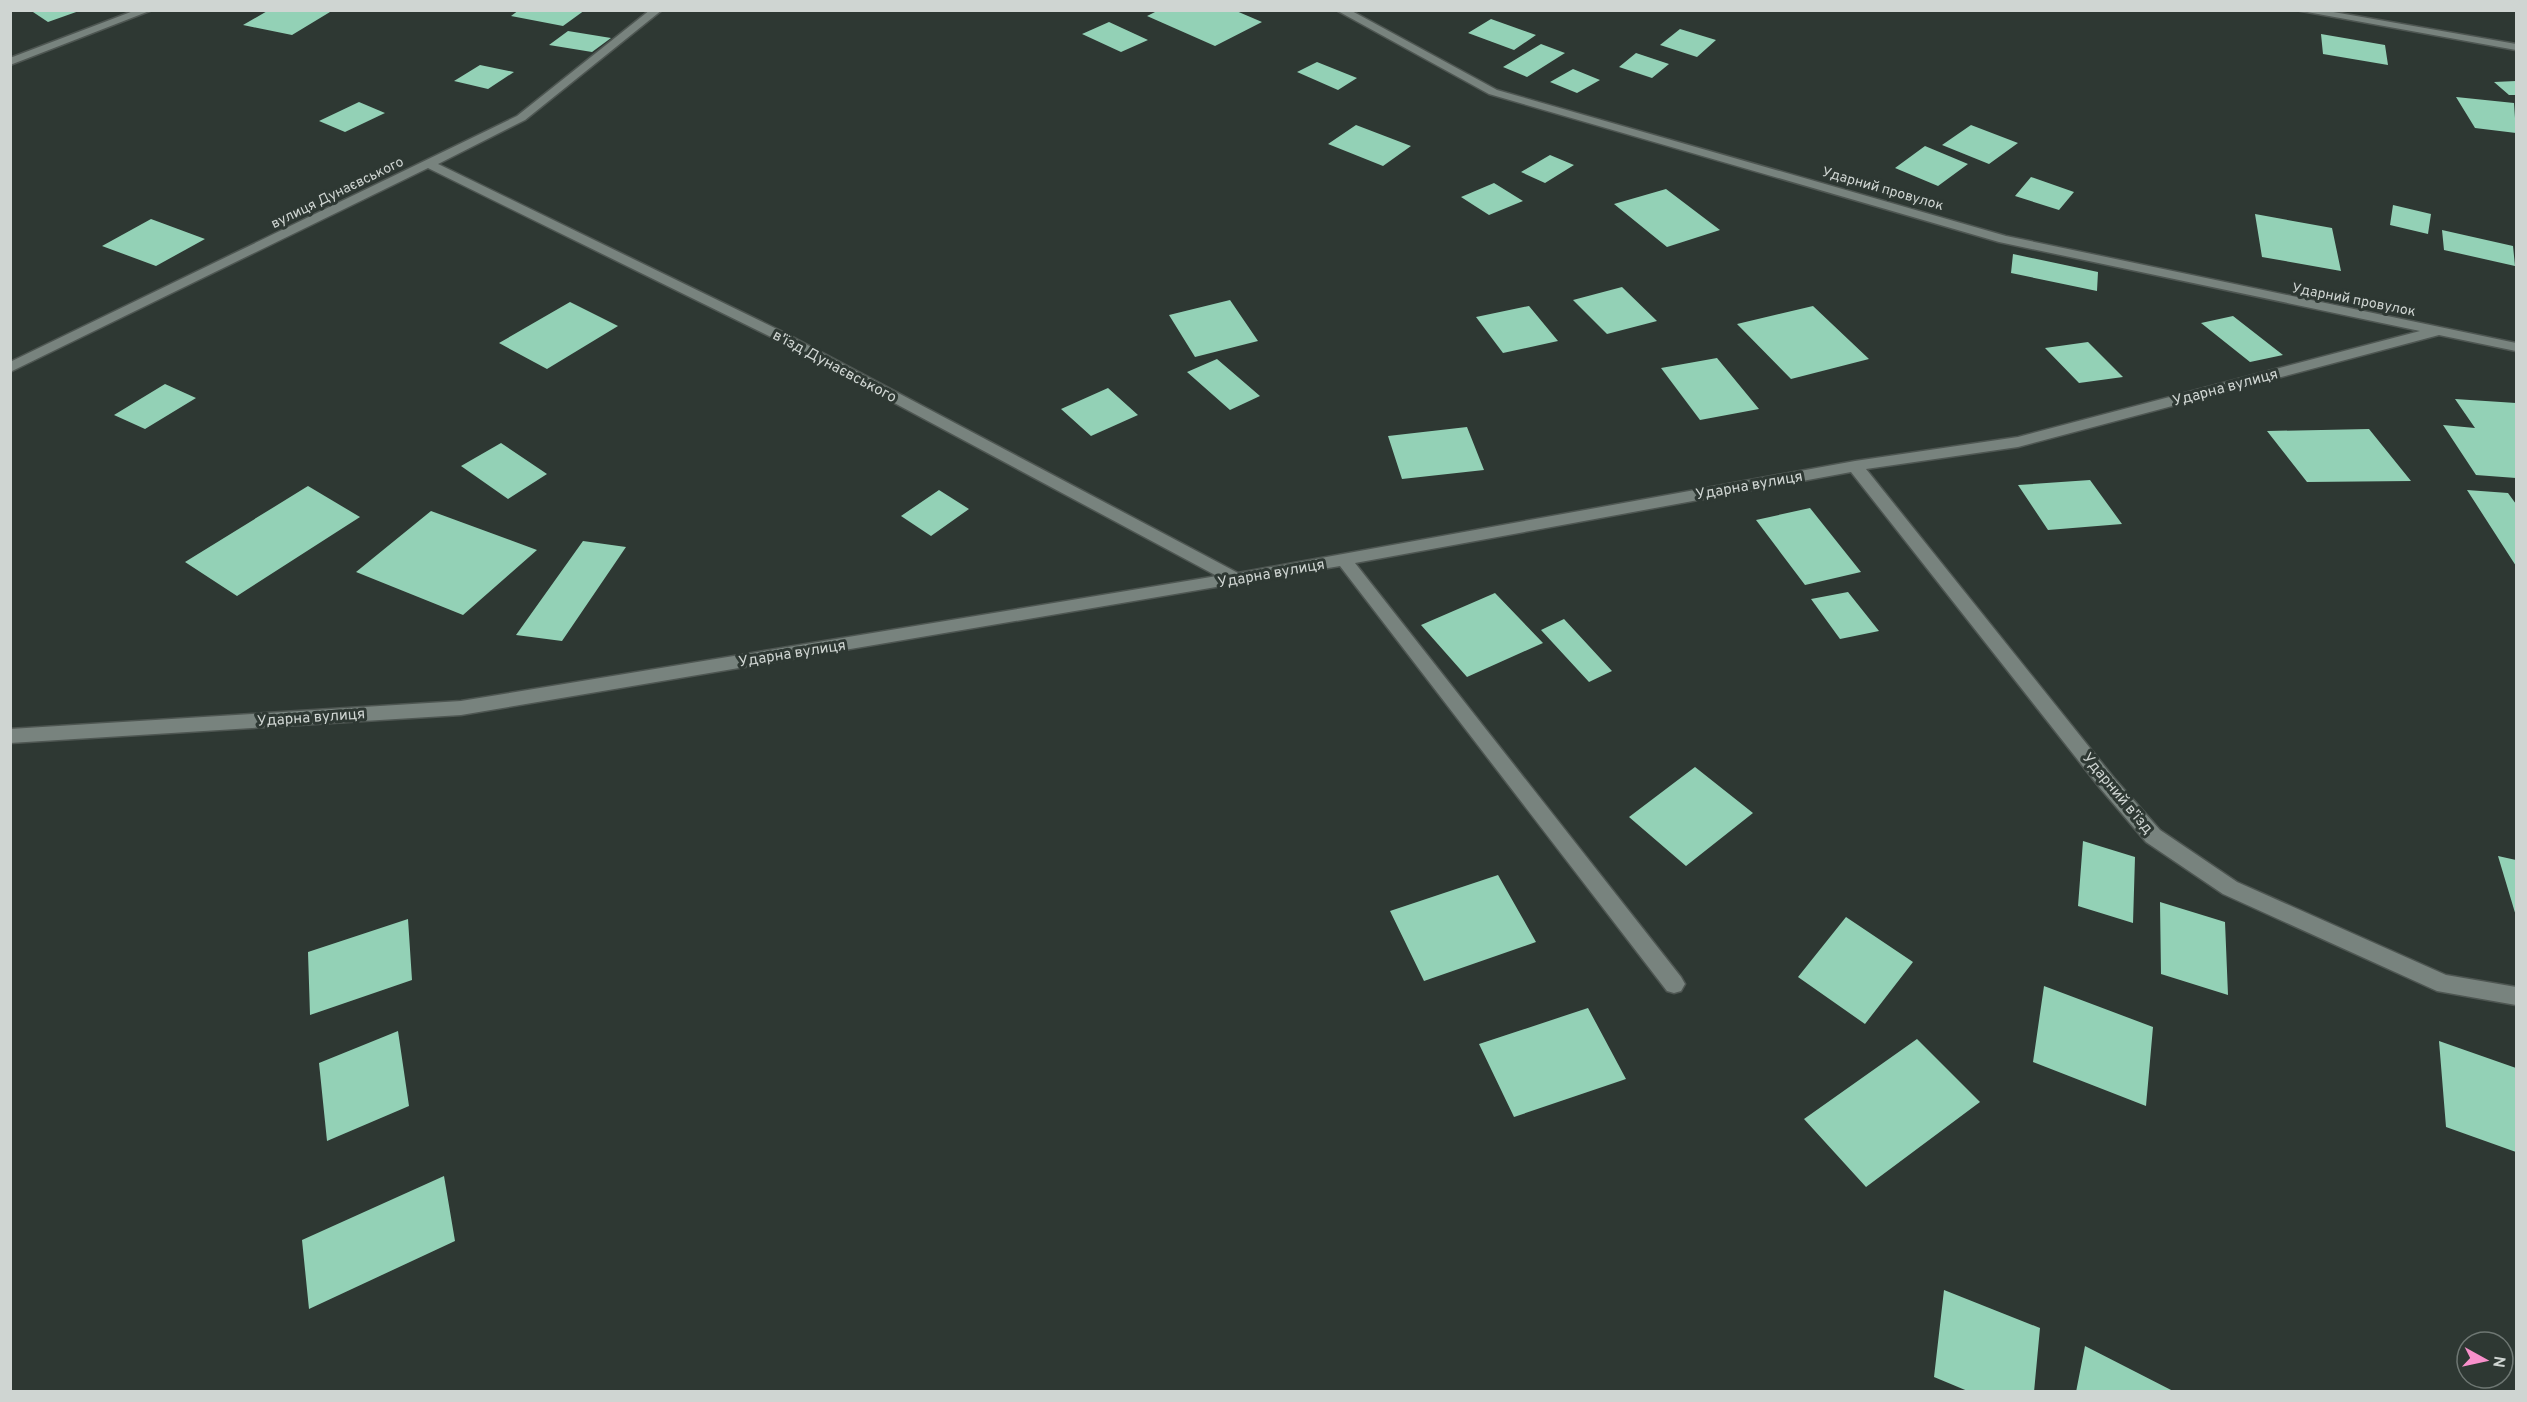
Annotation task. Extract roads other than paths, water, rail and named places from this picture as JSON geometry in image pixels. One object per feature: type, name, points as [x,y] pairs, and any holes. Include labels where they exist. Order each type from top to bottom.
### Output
[{"type":"street","points":[[10,62],[147,10]]},
{"type":"street","name":"вулиця Дунаєвського","points":[[10,368],[521,118],[657,10]]},
{"type":"street","name":"Ударний провулок","points":[[1341,10],[1493,92],[2004,239],[2437,331]]},
{"type":"street","points":[[2301,10],[2517,47]]},
{"type":"street","name":"в'їзд Дунаєвського","points":[[429,164],[780,336],[1236,579]]},
{"type":"street","name":"Ударна вулиця","points":[[10,736],[461,708],[1236,579],[1855,466],[2018,442],[2437,331],[2517,347]]},
{"type":"street","name":"Ударний в'їзд","points":[[1855,466],[2107,783],[2153,836],[2230,888],[2444,984],[2517,996]]},
{"type":"street","points":[[1344,560],[1674,984]]}]
